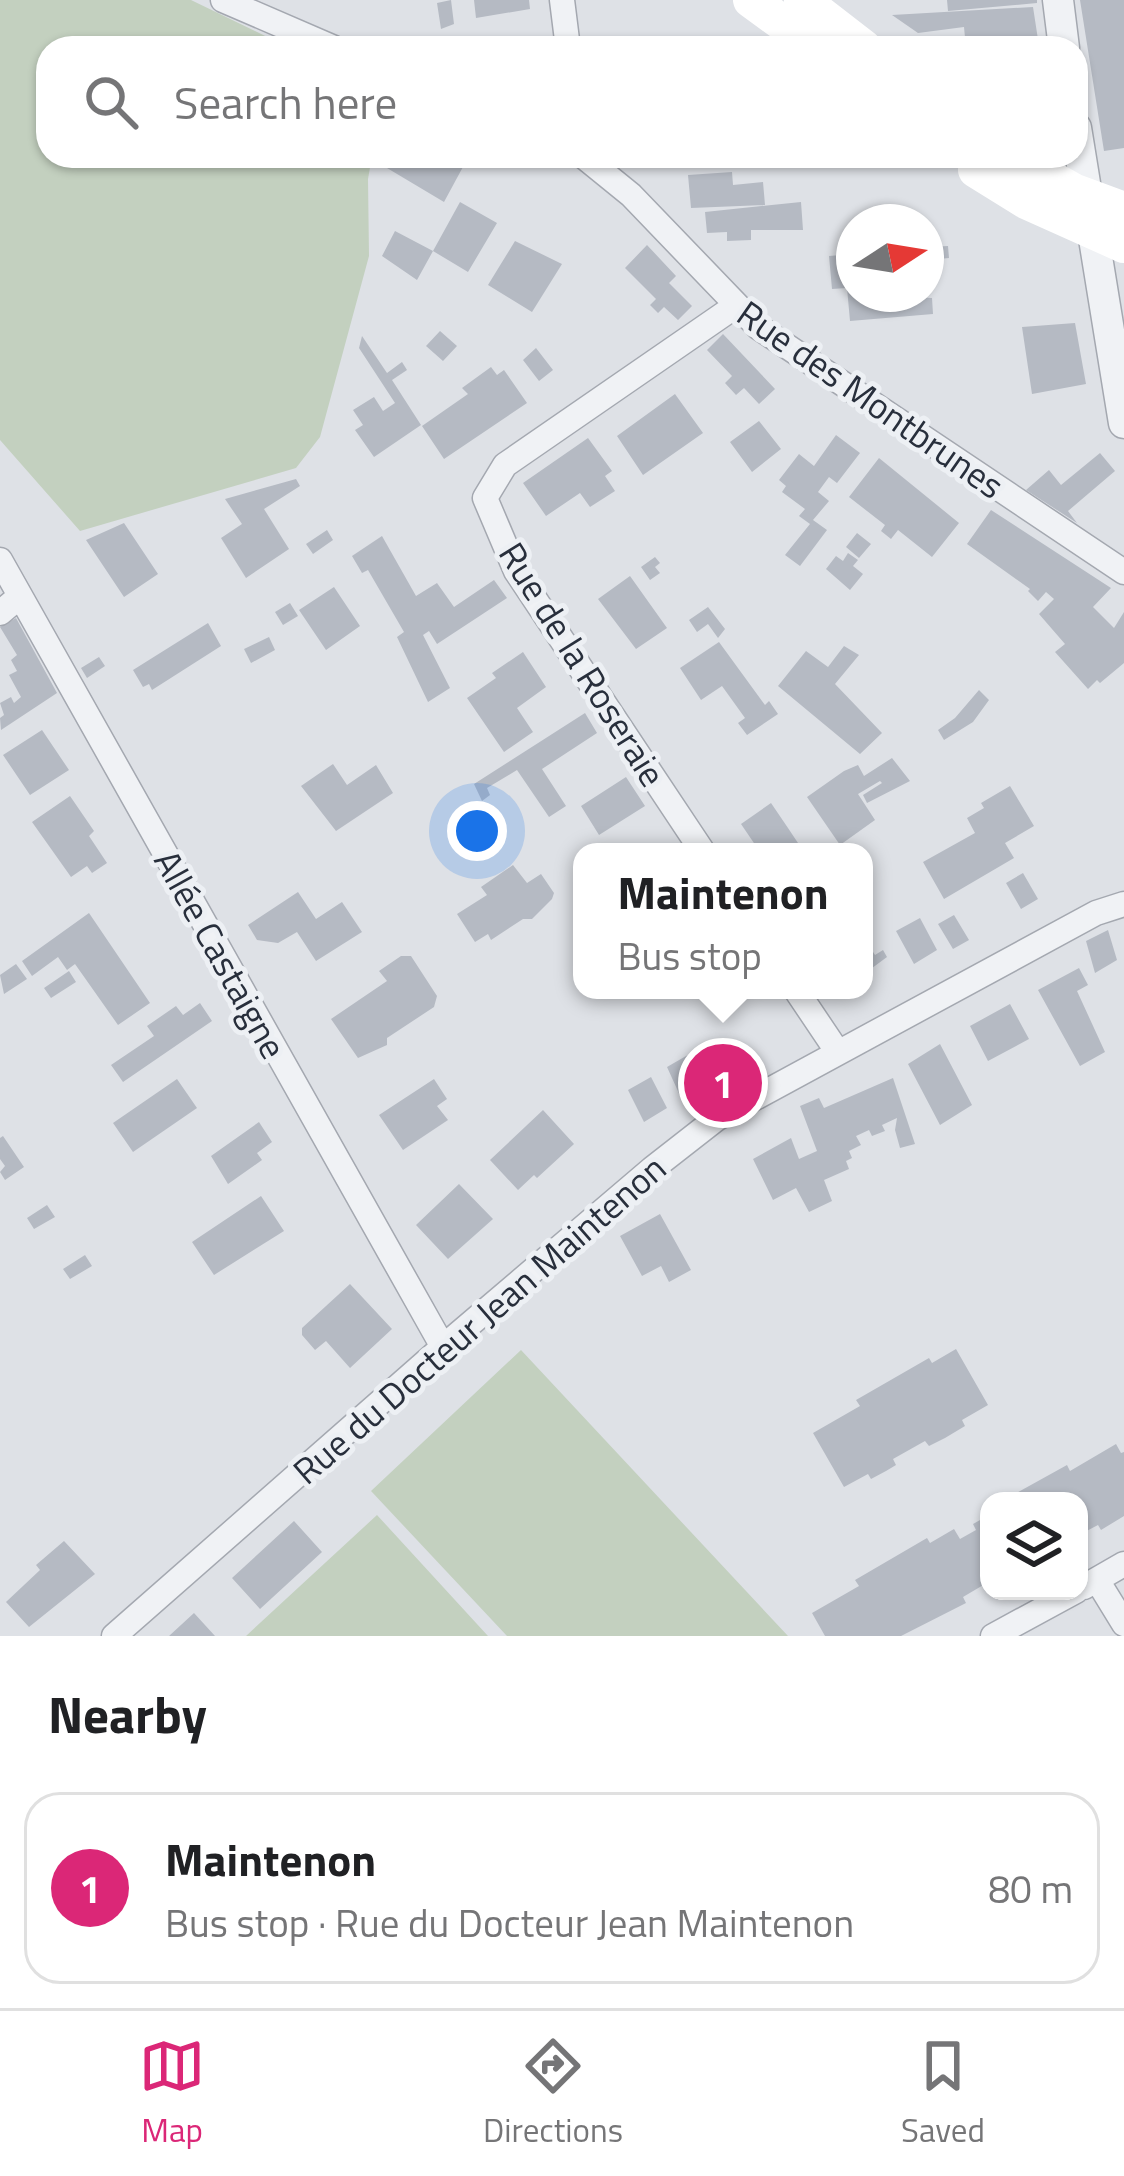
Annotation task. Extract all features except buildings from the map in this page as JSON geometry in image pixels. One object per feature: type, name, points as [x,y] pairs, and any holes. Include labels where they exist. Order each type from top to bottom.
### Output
[{"type":"main road","points":[[751,0],[800,36]]},
{"type":"main road","points":[[802,0],[848,36]]},
{"type":"main road","points":[[990,168],[1026,201],[1124,245]]},
{"type":"main road","points":[[1003,168],[1124,210]]},
{"type":"street","points":[[223,0],[306,36]]},
{"type":"street","points":[[562,0],[566,36]]},
{"type":"street","points":[[1058,0],[1062,36]]},
{"type":"street","name":"Rue des Montbrunes","points":[[598,168],[631,195],[758,327],[1124,572]]},
{"type":"street","points":[[1083,168],[1124,423]]},
{"type":"street","name":"Rue de la Roseraie","points":[[697,843],[517,571],[485,498],[505,465],[734,307]]},
{"type":"street","name":"Allée Castaigne","points":[[0,560],[10,605],[442,1347]]},
{"type":"street","name":"Rue du Docteur Jean Maintenon","points":[[114,1636],[442,1347],[716,1119],[1096,913],[1124,904]]},
{"type":"street","points":[[802,999],[837,1051]]},
{"type":"street","points":[[1088,1585],[1124,1564]]},
{"type":"street","points":[[1088,1591],[1124,1624]]},
{"type":"street","points":[[993,1636],[1060,1600]]},
{"type":"green space","points":[[0,0],[191,0],[265,36],[36,36],[36,168],[370,168],[369,256],[320,437],[296,468],[80,531],[0,440]]},
{"type":"green space","points":[[521,1350],[788,1636],[507,1636],[371,1491]]},
{"type":"green space","points":[[377,1515],[488,1636],[246,1636]]},
{"type":"place","name":"Maintenon","points":[[723,1083]]}]
